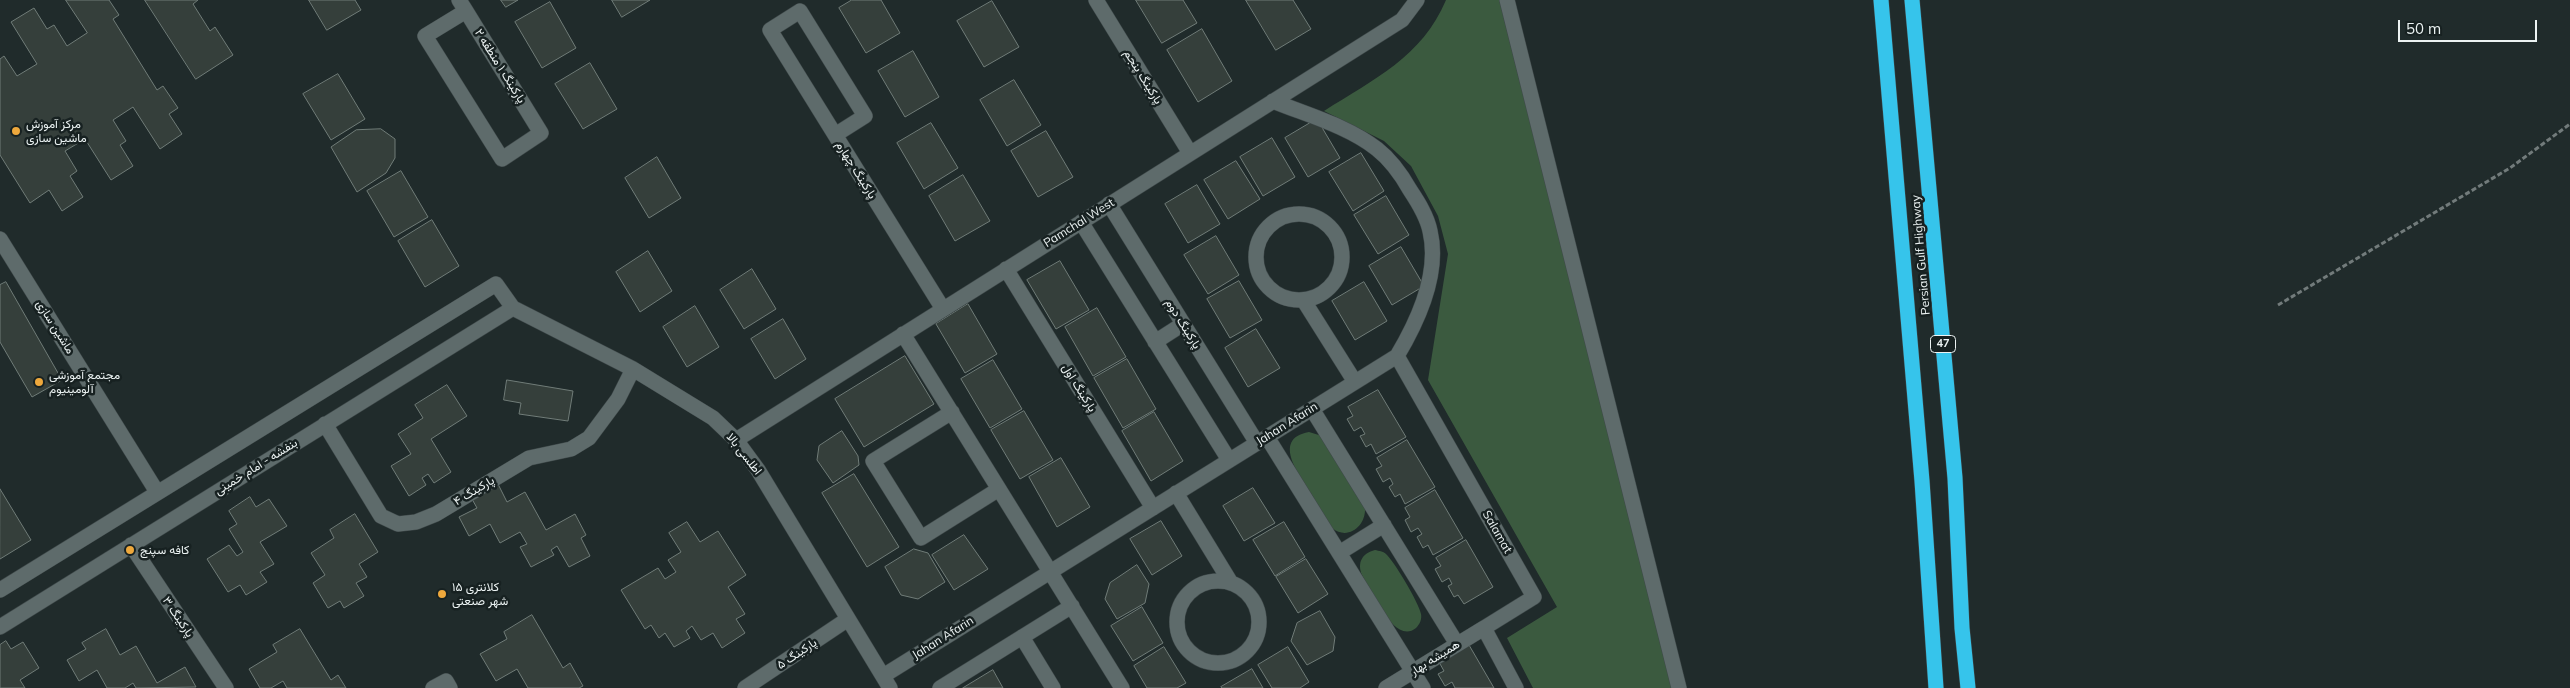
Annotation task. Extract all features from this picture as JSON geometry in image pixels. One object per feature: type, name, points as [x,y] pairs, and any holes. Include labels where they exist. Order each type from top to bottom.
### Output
[{"type":"highway","name":"Persian Gulf Highway","points":[[1880,0],[1922,481],[1936,688]]},
{"type":"highway","name":"Persian Gulf Highway","points":[[1912,0],[1955,478],[1962,628],[1968,688]]},
{"type":"street","name":"پارکینگ پنجم","points":[[1096,0],[1190,153]]},
{"type":"street","name":"Pamchal West","points":[[736,440],[1402,20],[1417,0]]},
{"type":"street","points":[[1506,0],[1679,688]]},
{"type":"street","name":"پارکینگ ۱ منطقه ۲","points":[[463,6],[541,133],[502,159],[425,36],[463,6]]},
{"type":"street","name":"پارکینگ چهارم","points":[[835,135],[865,116],[800,12],[770,30],[835,135],[943,309]]},
{"type":"street","name":"Jahan Afarin","points":[[886,682],[1050,572],[1397,356],[1414,328],[1424,304],[1433,249],[1430,229],[1419,204],[1398,168],[1376,148],[1352,134],[1273,101]]},
{"type":"street","name":"پارکینگ دوم","points":[[1109,204],[1183,324],[1339,553],[1423,688]]},
{"type":"street","points":[[1294,214],[1308,215],[1320,220],[1331,228],[1338,239],[1342,252],[1342,266],[1337,279],[1328,290],[1317,297],[1304,300],[1290,300],[1278,295],[1263,281],[1256,262],[1256,249],[1261,236],[1270,225],[1281,218],[1294,214]]},
{"type":"street","points":[[1081,222],[1229,460]]},
{"type":"street","name":"ماشین سازی","points":[[0,239],[157,492]]},
{"type":"street","name":"پارکینگ اول","points":[[1006,269],[1153,508]]},
{"type":"street","points":[[0,590],[496,284],[513,308]]},
{"type":"street","points":[[1304,300],[1355,382]]},
{"type":"street","name":"اطلسی بالا","points":[[513,308],[633,369],[712,418],[736,440],[758,470],[886,682]]},
{"type":"street","name":"بنفشه - امام خمینی","points":[[0,627],[513,308]]},
{"type":"street","points":[[1155,342],[1183,324]]},
{"type":"street","points":[[903,334],[1122,688]]},
{"type":"street","name":"Salamat","points":[[1397,356],[1534,597],[1484,628]]},
{"type":"street","name":"پارکینگ ۴","points":[[325,424],[381,516],[398,524],[416,522],[436,514],[529,458],[571,449],[590,438],[618,400],[633,369]]},
{"type":"street","points":[[1312,409],[1457,644]]},
{"type":"street","points":[[952,412],[873,461],[921,538],[999,489]]},
{"type":"street","points":[[1176,493],[1231,582],[1243,589],[1252,598],[1258,611],[1259,624],[1256,638],[1249,649],[1233,660],[1213,663],[1200,659],[1189,650],[1181,639],[1177,626],[1181,606],[1192,590],[1204,583],[1217,580],[1231,582]]},
{"type":"street","points":[[1339,553],[1384,525]]},
{"type":"street","name":"پارکینگ ۳","points":[[131,545],[226,688]]},
{"type":"street","points":[[940,688],[1072,606]]},
{"type":"street","name":"پارکینگ ۵","points":[[745,688],[848,619]]},
{"type":"street","points":[[1484,628],[1516,688]]},
{"type":"street","name":"همیشه بهار","points":[[1386,688],[1484,628]]},
{"type":"street","points":[[1022,637],[1053,688]]},
{"type":"street","points":[[433,688],[446,681],[450,688]]},
{"type":"path","points":[[2278,304],[2510,168],[2570,124]]},
{"type":"green space","points":[[1446,0],[1512,0],[1685,688],[1533,688],[1507,638],[1557,607],[1428,380],[1448,254],[1438,216],[1411,166],[1384,141],[1324,111],[1378,77],[1410,52],[1436,20]]},
{"type":"green space","points":[[1309,432],[1322,436],[1365,508],[1363,521],[1355,530],[1344,533],[1338,532],[1329,525],[1296,469],[1290,450],[1291,442],[1297,436]]},
{"type":"green space","points":[[1375,550],[1384,552],[1390,558],[1411,592],[1421,614],[1419,625],[1416,628],[1408,631],[1399,629],[1391,623],[1377,603],[1362,575],[1360,563],[1362,559],[1367,553]]},
{"type":"building","points":[[66,0],[109,0],[119,15],[113,19],[157,90],[163,86],[178,108],[169,114],[182,134],[160,149],[133,107],[113,120],[126,141],[120,145],[133,166],[111,180],[85,139],[65,151],[77,171],[70,176],[83,197],[62,211],[49,190],[30,203],[0,155],[0,59],[4,56],[17,76],[37,64],[11,22],[34,8],[47,29],[54,25],[67,46],[87,33]]},
{"type":"building","points":[[145,0],[198,0],[193,4],[210,31],[215,27],[233,55],[196,79]]},
{"type":"building","points":[[309,0],[355,0],[361,10],[327,30]]},
{"type":"building","points":[[501,0],[518,0],[506,7]]},
{"type":"building","points":[[612,0],[650,0],[622,17]]},
{"type":"building","points":[[852,0],[881,0],[900,33],[866,53],[839,8]]},
{"type":"building","points":[[1136,0],[1183,0],[1197,23],[1162,43]]},
{"type":"building","points":[[1246,0],[1293,0],[1311,29],[1276,50]]},
{"type":"building","points":[[992,1],[1019,47],[984,67],[957,21]]},
{"type":"building","points":[[550,2],[576,48],[542,68],[515,22]]},
{"type":"building","points":[[1202,29],[1232,81],[1198,102],[1167,50]]},
{"type":"building","points":[[913,51],[939,97],[905,117],[878,71]]},
{"type":"building","points":[[590,63],[617,109],[583,129],[555,84]]},
{"type":"building","points":[[338,74],[365,119],[331,140],[303,94]]},
{"type":"building","points":[[1014,80],[1041,125],[1007,146],[980,100]]},
{"type":"building","points":[[1317,119],[1340,158],[1308,177],[1285,138]]},
{"type":"building","points":[[931,123],[958,168],[924,189],[897,143]]},
{"type":"building","points":[[381,129],[395,139],[395,158],[386,173],[357,192],[331,147],[356,130]]},
{"type":"building","points":[[1046,131],[1073,177],[1038,197],[1011,151]]},
{"type":"building","points":[[1272,138],[1295,177],[1263,196],[1240,157]]},
{"type":"building","points":[[1361,153],[1384,191],[1353,211],[1329,172]]},
{"type":"building","points":[[657,157],[681,198],[649,218],[625,178]]},
{"type":"building","points":[[1236,161],[1260,199],[1228,219],[1204,180]]},
{"type":"building","points":[[401,171],[428,217],[394,237],[367,191]]},
{"type":"building","points":[[963,175],[990,221],[955,241],[929,196]]},
{"type":"building","points":[[1197,185],[1220,224],[1188,243],[1165,204]]},
{"type":"building","points":[[1386,196],[1409,235],[1378,254],[1354,215]]},
{"type":"building","points":[[432,220],[459,266],[425,287],[398,241]]},
{"type":"building","points":[[1216,236],[1239,275],[1208,294],[1184,255]]},
{"type":"building","points":[[1401,247],[1424,286],[1392,305],[1369,266]]},
{"type":"building","points":[[648,251],[672,291],[640,312],[616,272]]},
{"type":"building","points":[[1060,261],[1089,310],[1056,329],[1027,280]]},
{"type":"building","points":[[752,269],[776,309],[744,329],[720,290]]},
{"type":"building","points":[[1239,281],[1262,320],[1230,338],[1207,299]]},
{"type":"building","points":[[6,282],[62,380],[32,397],[0,342],[0,285]]},
{"type":"building","points":[[1364,282],[1387,321],[1355,340],[1332,301]]},
{"type":"building","points":[[968,304],[997,354],[965,373],[936,324]]},
{"type":"building","points":[[695,306],[719,347],[687,367],[663,327]]},
{"type":"building","points":[[1097,308],[1126,357],[1093,376],[1065,327]]},
{"type":"building","points":[[783,319],[806,359],[775,379],[751,339]]},
{"type":"building","points":[[1256,329],[1280,368],[1248,387],[1225,348]]},
{"type":"building","points":[[905,356],[934,404],[864,447],[835,399]]},
{"type":"building","points":[[1127,359],[1156,409],[1123,428],[1094,378]]},
{"type":"building","points":[[993,360],[1022,409],[990,428],[961,379]]},
{"type":"building","points":[[507,380],[573,391],[568,421],[519,414],[521,403],[504,400]]},
{"type":"building","points":[[447,385],[467,416],[431,439],[451,472],[434,483],[428,474],[422,478],[426,485],[409,496],[391,466],[411,454],[398,434],[423,418],[415,405]]},
{"type":"building","points":[[1378,390],[1406,437],[1376,454],[1371,444],[1366,447],[1360,436],[1365,434],[1361,427],[1354,431],[1347,419],[1353,416],[1348,407]]},
{"type":"building","points":[[1024,411],[1053,460],[1020,479],[991,430]]},
{"type":"building","points":[[1154,412],[1183,461],[1151,481],[1122,431]]},
{"type":"building","points":[[842,431],[858,456],[859,465],[833,483],[817,460],[819,446]]},
{"type":"building","points":[[1407,440],[1435,487],[1405,504],[1400,494],[1395,497],[1389,487],[1393,484],[1390,478],[1383,482],[1376,469],[1382,466],[1377,458]]},
{"type":"building","points":[[1061,458],[1090,507],[1057,527],[1029,477]]},
{"type":"building","points":[[854,474],[899,547],[867,567],[822,493]]},
{"type":"building","points":[[498,484],[507,502],[525,492],[546,530],[575,514],[586,535],[581,538],[590,556],[569,567],[557,546],[551,550],[554,555],[531,567],[520,547],[527,544],[520,532],[500,543],[490,524],[469,536],[459,517],[477,508],[472,499]]},
{"type":"building","points":[[1253,488],[1275,523],[1244,541],[1223,506]]},
{"type":"building","points":[[0,489],[31,540],[0,559]]},
{"type":"building","points":[[1435,490],[1463,538],[1433,555],[1428,545],[1423,548],[1417,537],[1422,534],[1418,528],[1411,532],[1405,520],[1410,517],[1405,508]]},
{"type":"building","points":[[250,497],[256,507],[269,499],[287,526],[260,542],[274,564],[260,572],[267,582],[246,595],[240,585],[228,592],[207,559],[229,545],[237,556],[243,552],[229,529],[237,524],[229,511]]},
{"type":"building","points":[[355,514],[378,552],[359,564],[367,577],[356,583],[364,596],[344,608],[340,601],[328,608],[313,583],[325,575],[311,553],[334,538],[330,530]]},
{"type":"building","points":[[1161,521],[1182,556],[1152,575],[1130,539]]},
{"type":"building","points":[[687,522],[700,542],[718,531],[746,575],[728,587],[745,614],[736,619],[745,633],[722,648],[713,633],[701,640],[692,626],[686,631],[690,638],[674,647],[665,633],[659,638],[651,625],[645,629],[621,590],[658,568],[665,579],[676,572],[668,560],[681,552],[669,533]]},
{"type":"building","points":[[1284,522],[1305,557],[1275,576],[1253,540]]},
{"type":"building","points":[[964,535],[988,569],[954,590],[932,555]]},
{"type":"building","points":[[1466,540],[1493,587],[1464,604],[1458,595],[1454,597],[1448,586],[1452,584],[1449,578],[1442,582],[1435,569],[1441,566],[1436,558]]},
{"type":"building","points":[[914,549],[928,553],[945,582],[918,599],[901,595],[885,567]]},
{"type":"building","points":[[1306,559],[1328,594],[1298,613],[1276,577]]},
{"type":"building","points":[[1137,565],[1149,584],[1145,603],[1117,619],[1105,599],[1110,583]]},
{"type":"building","points":[[1142,607],[1163,643],[1133,661],[1111,626]]},
{"type":"building","points":[[1320,611],[1335,637],[1333,651],[1307,665],[1291,641],[1297,623]]},
{"type":"building","points":[[532,615],[563,668],[570,663],[583,686],[579,688],[528,688],[517,669],[496,681],[480,654],[507,639],[504,632]]},
{"type":"building","points":[[106,629],[120,655],[136,646],[157,683],[185,667],[196,687],[136,688],[133,683],[125,688],[107,688],[97,670],[79,681],[67,660],[86,649],[82,643]]},
{"type":"building","points":[[300,629],[331,680],[338,675],[346,688],[287,688],[283,681],[271,688],[260,688],[249,669],[277,652],[273,645]]},
{"type":"building","points":[[6,641],[11,649],[23,642],[39,668],[20,680],[25,688],[0,688],[0,645]]},
{"type":"building","points":[[1469,645],[1494,688],[1455,688],[1452,682],[1445,686],[1438,674],[1444,671],[1439,662]]},
{"type":"building","points":[[1164,647],[1186,683],[1177,688],[1147,688],[1134,666]]},
{"type":"building","points":[[1288,647],[1309,682],[1300,688],[1272,688],[1258,665]]},
{"type":"building","points":[[1252,669],[1263,688],[1221,687]]},
{"type":"building","points":[[993,670],[1003,688],[963,688]]},
{"type":"place","name":"مرکز آموزش ماشین سازی","points":[[16,131]]},
{"type":"place","name":"مجتمع آموزشی آلومینیوم","points":[[39,382]]},
{"type":"place","name":"کافه سپنج","points":[[130,550]]},
{"type":"place","name":"کلانتری ۱۵ شهر صنعتی","points":[[442,594]]}]
